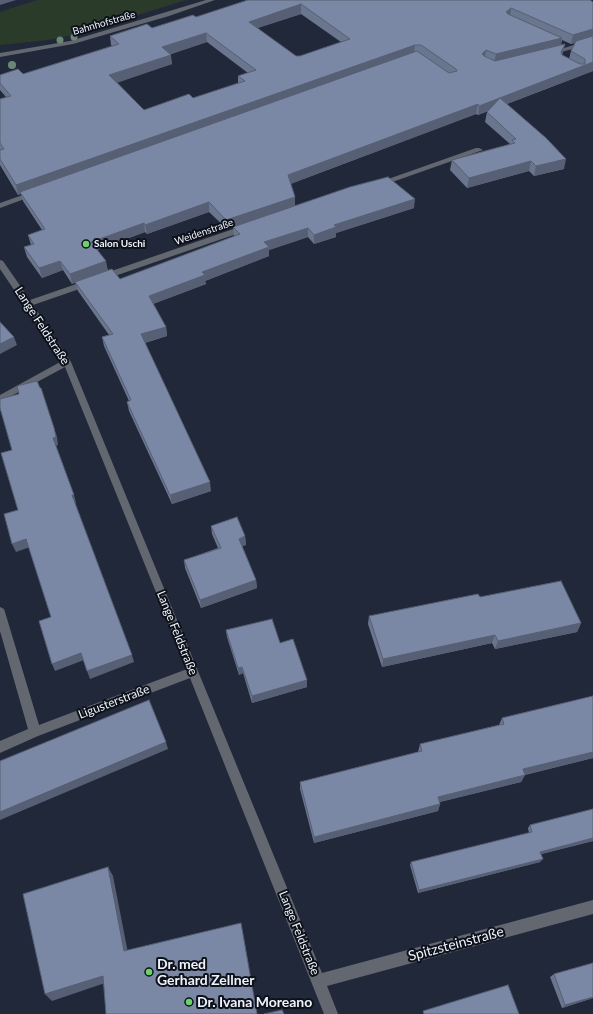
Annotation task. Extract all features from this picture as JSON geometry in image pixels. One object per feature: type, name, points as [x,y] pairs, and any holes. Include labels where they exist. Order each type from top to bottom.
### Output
[{"type":"street","name":"Bahnhofstraße","points":[[0,55],[71,44],[212,0]]},
{"type":"street","points":[[542,55],[593,41]]},
{"type":"street","points":[[557,43],[571,48]]},
{"type":"street","points":[[567,55],[571,48]]},
{"type":"street","points":[[371,186],[479,150]]},
{"type":"street","points":[[0,206],[45,190]]},
{"type":"street","name":"Weidenstraße","points":[[28,304],[253,225]]},
{"type":"street","name":"Lange Feldstraße","points":[[0,263],[67,362],[319,981],[331,1014]]},
{"type":"street","points":[[0,399],[67,362]]},
{"type":"street","points":[[0,612],[35,732]]},
{"type":"street","name":"Ligusterstraße","points":[[0,747],[35,732],[193,672]]},
{"type":"street","name":"Spitzsteinstraße","points":[[319,981],[593,906]]},
{"type":"green space","points":[[37,0],[186,0],[73,35],[48,40],[0,45],[0,12]]},
{"type":"building","points":[[248,0],[590,0],[593,2],[593,29],[573,35],[511,8],[506,12],[508,14],[562,38],[496,54],[486,50],[482,54],[495,61],[565,44],[561,52],[562,55],[580,64],[585,64],[585,59],[571,51],[576,41],[593,36],[593,62],[479,106],[478,104],[288,175],[295,197],[226,220],[209,202],[145,225],[144,223],[91,242],[106,261],[70,274],[60,261],[39,268],[24,247],[34,244],[28,235],[45,229],[20,192],[417,51],[449,73],[457,71],[421,45],[415,45],[16,185],[0,159],[0,150],[4,149],[0,143],[0,99],[11,96],[0,83],[0,75],[18,69],[23,74],[119,44],[110,36],[147,24],[152,28],[193,15],[196,17]],"holes":[[[301,4],[350,39],[300,56],[296,56],[249,22]],[[206,33],[256,70],[238,76],[245,81],[193,98],[189,94],[144,110],[109,75],[171,55],[162,47]]]},
{"type":"building","points":[[500,98],[546,138],[566,159],[536,166],[531,161],[469,178],[452,160],[515,143],[512,140],[516,139],[487,112]]},
{"type":"building","points":[[388,177],[415,199],[334,225],[336,227],[314,235],[308,228],[264,242],[269,247],[202,272],[205,275],[149,296],[166,327],[141,334],[210,482],[170,495],[127,402],[131,400],[102,337],[113,334],[75,282],[112,269],[120,279],[240,234],[233,227],[350,187]]},
{"type":"building","points":[[0,322],[14,337],[0,344]]},
{"type":"building","points":[[37,381],[41,388],[54,428],[56,437],[53,438],[74,495],[72,495],[132,655],[87,671],[81,653],[52,664],[39,621],[51,617],[26,539],[12,544],[4,514],[18,510],[1,453],[12,450],[0,408],[0,399],[19,394],[17,386]]},
{"type":"building","points":[[237,517],[245,536],[239,539],[256,580],[200,600],[184,560],[221,548],[211,526]]},
{"type":"building","points":[[561,581],[581,623],[498,641],[495,635],[383,659],[369,616],[478,594],[480,597]]},
{"type":"building","points":[[272,619],[280,643],[293,639],[307,680],[252,696],[242,667],[238,668],[226,630]]},
{"type":"building","points":[[593,696],[593,752],[523,769],[525,775],[438,797],[440,804],[314,837],[300,782],[422,751],[420,744],[504,724],[502,718]]},
{"type":"building","points":[[149,700],[166,742],[0,812],[0,761]]},
{"type":"building","points":[[593,809],[593,838],[540,852],[543,859],[419,890],[411,862],[532,832],[530,825]]},
{"type":"building","points":[[108,867],[124,951],[241,923],[257,1014],[106,1014],[103,976],[45,994],[23,894]]},
{"type":"building","points":[[593,963],[593,997],[565,1005],[554,974]]},
{"type":"building","points":[[508,985],[519,1014],[424,1014],[423,1011]]},
{"type":"building","points":[[282,1010],[284,1014],[264,1014]]},
{"type":"place","name":"Salon Uschi","points":[[86,244]]},
{"type":"place","name":"Dr. med Gerhard Zellner","points":[[149,972]]},
{"type":"place","name":"Dr. Ivana Moreano","points":[[189,1002]]}]
